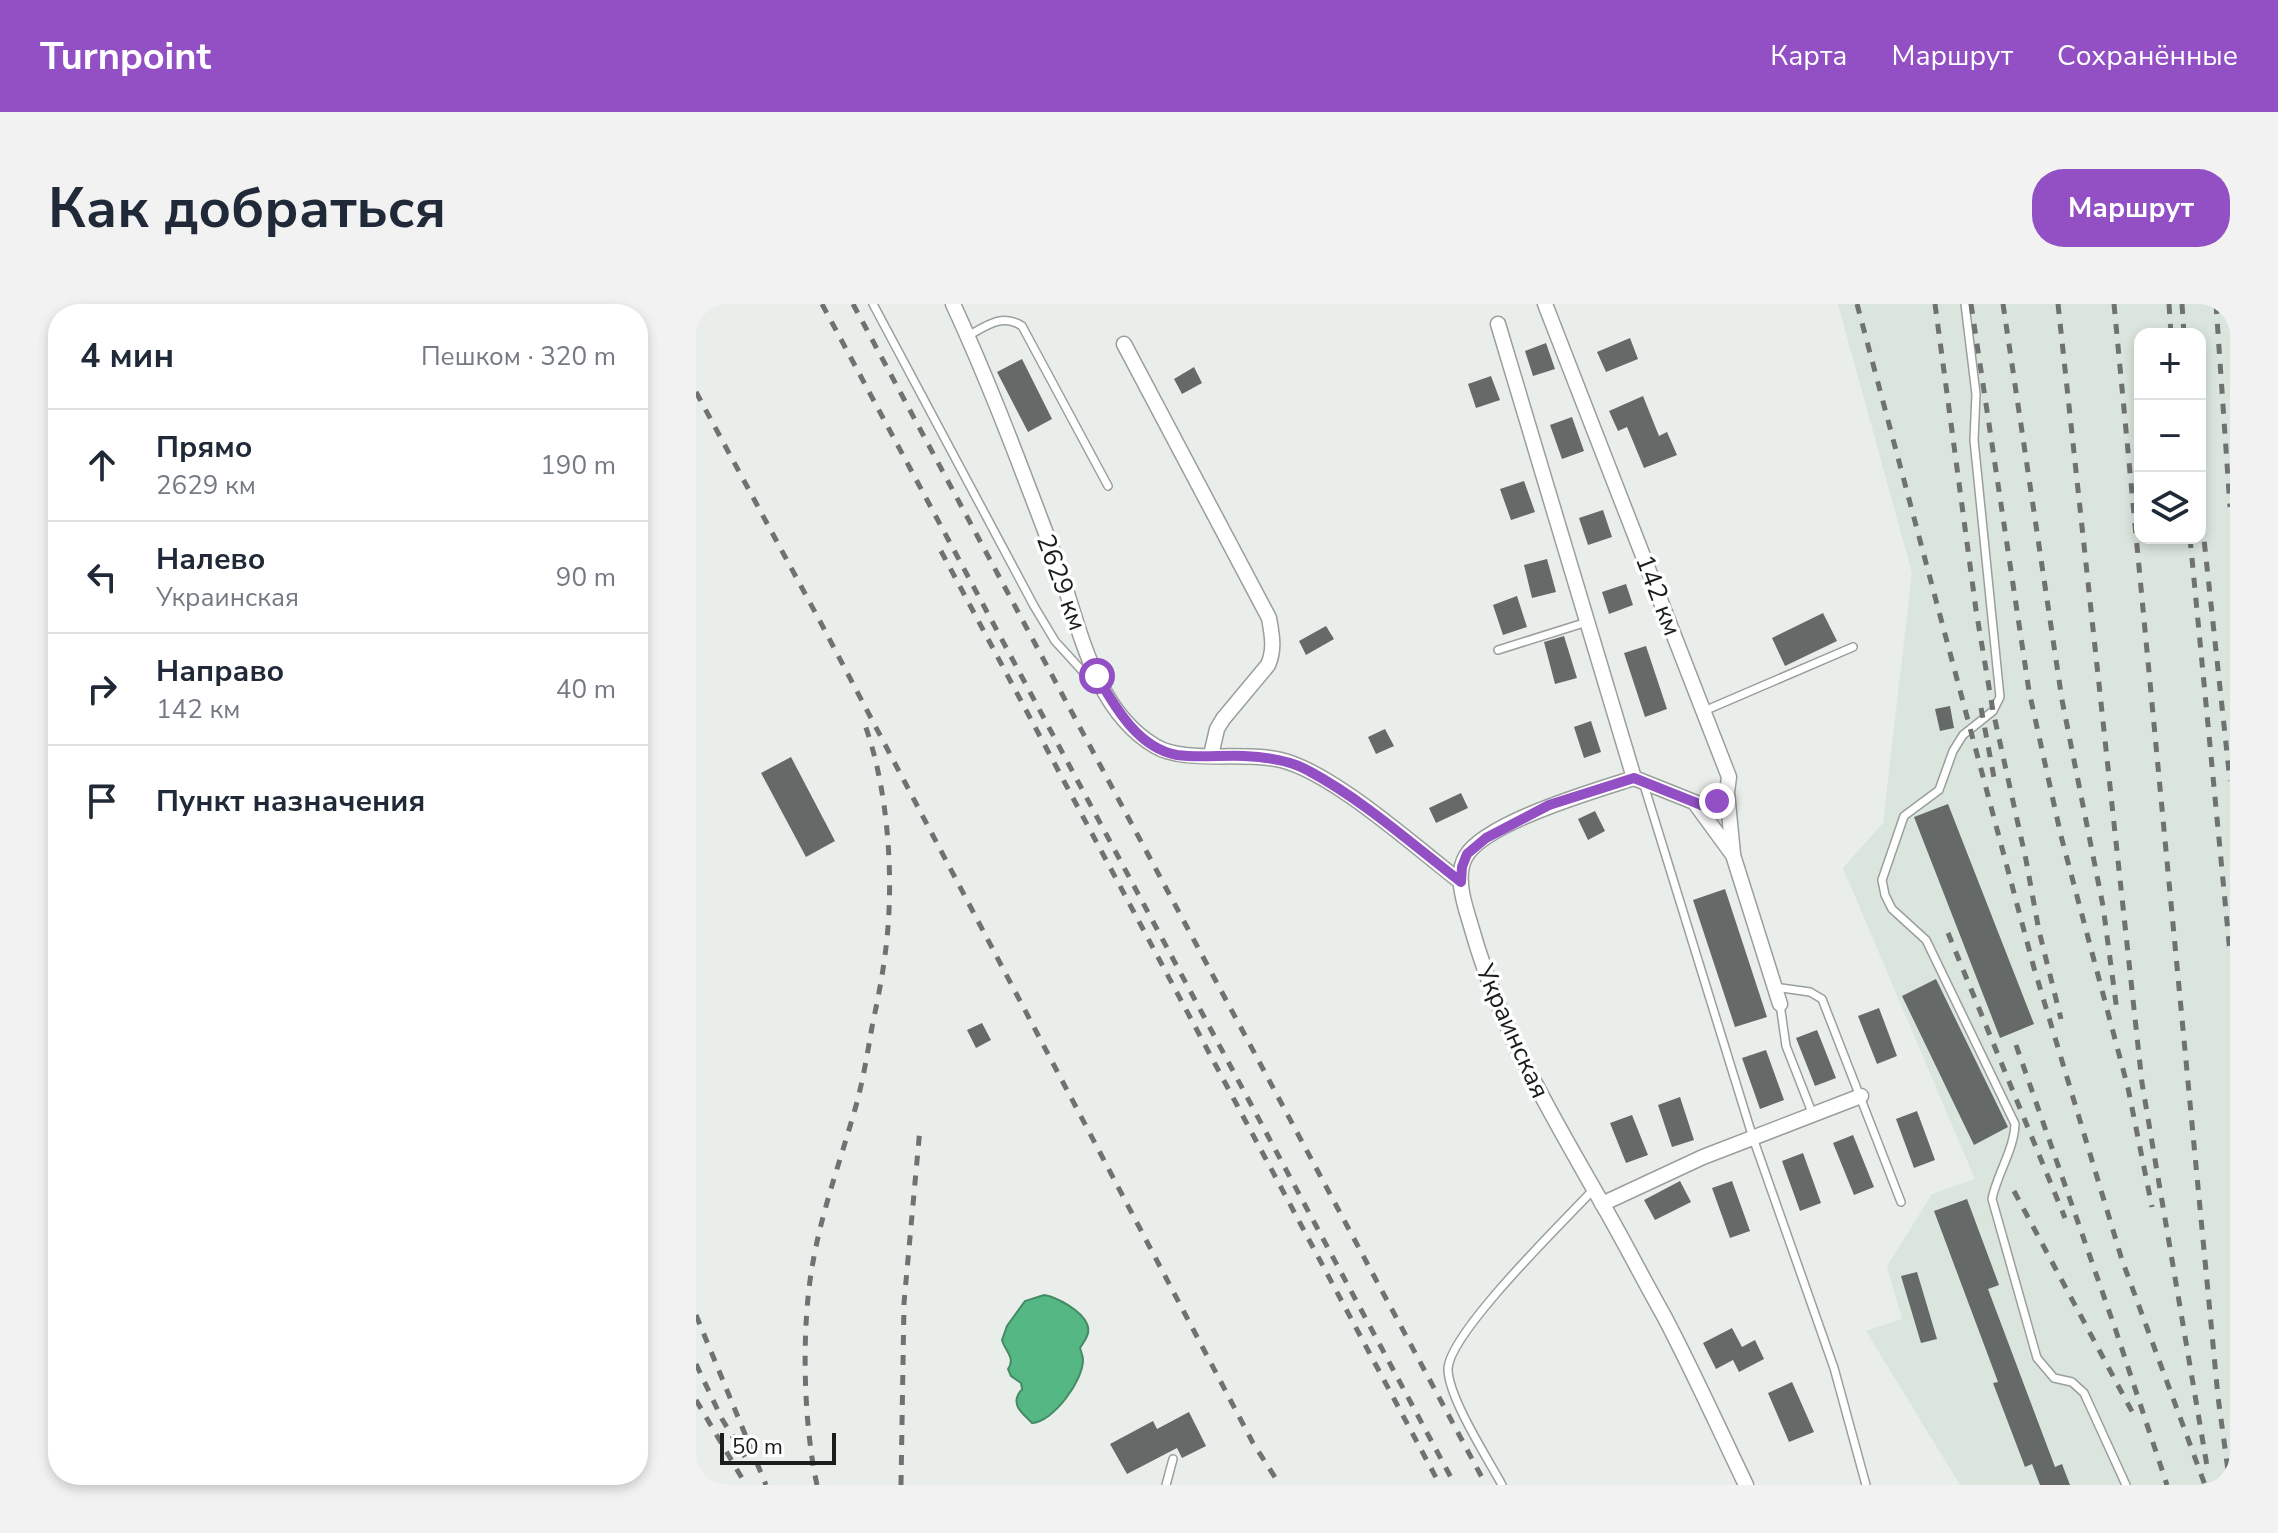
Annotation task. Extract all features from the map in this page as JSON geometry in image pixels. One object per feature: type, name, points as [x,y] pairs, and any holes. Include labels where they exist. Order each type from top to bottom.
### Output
[{"type":"street","name":"2629 км","points":[[953,304],[1055,560],[1097,676],[1133,730],[1157,748],[1177,755],[1255,756],[1281,760],[1307,769],[1461,882]]},
{"type":"street","name":"142 км","points":[[1545,304],[1729,777],[1727,792],[1733,855]]},
{"type":"street","points":[[1498,324],[1587,622],[1638,779]]},
{"type":"street","points":[[1124,344],[1269,618],[1273,639],[1268,665],[1223,719],[1217,729],[1211,755]]},
{"type":"street","points":[[1461,882],[1467,854],[1486,838],[1549,805],[1638,779],[1704,806],[1727,792]]},
{"type":"street","points":[[1694,803],[1733,855],[1780,1004]]},
{"type":"street","name":"Украинская","points":[[1461,882],[1478,952],[1500,1014],[1560,1133],[1666,1321],[1746,1485]]},
{"type":"street","points":[[1602,1204],[1703,1157],[1861,1096]]},
{"type":"lane","points":[[873,304],[1055,641],[1114,705]]},
{"type":"lane","points":[[1965,304],[1976,394],[1974,440],[2000,697],[1993,711],[1963,735],[1953,751],[1939,790],[1904,816],[1882,880],[1892,909],[1926,940],[2015,1124],[2015,1136],[1996,1179],[1992,1199],[2037,1358],[2054,1378],[2072,1382],[2084,1393],[2126,1485]]},
{"type":"lane","points":[[968,336],[1004,319],[1022,326],[1108,486]]},
{"type":"lane","points":[[1498,650],[1587,622]]},
{"type":"lane","points":[[1704,711],[1853,647]]},
{"type":"lane","points":[[1638,779],[1753,1138],[1834,1368],[1866,1485]]},
{"type":"lane","points":[[1775,987],[1810,992],[1822,999],[1901,1202]]},
{"type":"lane","points":[[1780,1004],[1786,1046],[1813,1115]]},
{"type":"lane","points":[[1502,1485],[1453,1390],[1448,1372],[1450,1359],[1473,1321],[1593,1189]]},
{"type":"lane","points":[[1166,1485],[1173,1459]]},
{"type":"shaded area","points":[[1838,304],[2230,304],[2230,1485],[1960,1485],[1866,1331],[1902,1319],[1887,1266],[1932,1194],[1975,1179],[1843,868],[1883,823],[1912,573]]},
{"type":"shaded area","points":[[1044,1295],[1075,1310],[1084,1319],[1088,1330],[1080,1348],[1082,1369],[1072,1389],[1049,1416],[1032,1423],[1018,1407],[1021,1383],[1011,1376],[1008,1369],[1010,1358],[1002,1340],[1007,1326],[1025,1301]]},
{"type":"building","points":[[1630,338],[1638,359],[1606,372],[1597,352]]},
{"type":"building","points":[[1546,343],[1555,369],[1533,376],[1525,351]]},
{"type":"building","points":[[1022,359],[1052,419],[1028,432],[997,372]]},
{"type":"building","points":[[1194,367],[1202,383],[1182,394],[1174,379]]},
{"type":"building","points":[[1491,376],[1500,400],[1476,408],[1468,384]]},
{"type":"building","points":[[1643,396],[1659,436],[1667,432],[1677,455],[1644,468],[1627,427],[1618,431],[1609,411]]},
{"type":"building","points":[[1572,417],[1584,451],[1562,459],[1550,425]]},
{"type":"building","points":[[1524,481],[1535,512],[1511,520],[1500,489]]},
{"type":"building","points":[[1603,510],[1612,537],[1588,545],[1579,518]]},
{"type":"building","points":[[1547,559],[1556,592],[1532,598],[1524,565]]},
{"type":"building","points":[[1626,584],[1633,605],[1609,614],[1602,592]]},
{"type":"building","points":[[1517,596],[1527,627],[1503,635],[1493,605]]},
{"type":"building","points":[[1823,613],[1837,641],[1785,666],[1772,638]]},
{"type":"building","points":[[1326,626],[1334,639],[1306,655],[1299,641]]},
{"type":"building","points":[[1564,636],[1577,678],[1555,684],[1544,642]]},
{"type":"building","points":[[1646,646],[1667,709],[1645,717],[1624,653]]},
{"type":"building","points":[[1950,706],[1954,728],[1940,731],[1935,709]]},
{"type":"building","points":[[1591,721],[1601,752],[1584,758],[1574,727]]},
{"type":"building","points":[[1385,729],[1394,746],[1376,754],[1368,737]]},
{"type":"building","points":[[791,757],[835,841],[806,857],[761,773]]},
{"type":"building","points":[[1461,793],[1468,808],[1436,823],[1429,808]]},
{"type":"building","points":[[1948,804],[2034,1024],[2000,1038],[1914,817]]},
{"type":"building","points":[[1595,811],[1605,831],[1588,840],[1578,819]]},
{"type":"building","points":[[1725,889],[1767,1017],[1735,1027],[1693,900]]},
{"type":"building","points":[[1936,979],[2008,1127],[1974,1145],[1902,996]]},
{"type":"building","points":[[1879,1008],[1897,1056],[1877,1064],[1858,1016]]},
{"type":"building","points":[[982,1023],[991,1040],[976,1048],[967,1030]]},
{"type":"building","points":[[1817,1030],[1836,1078],[1815,1086],[1796,1038]]},
{"type":"building","points":[[1766,1050],[1784,1100],[1760,1109],[1742,1058]]},
{"type":"building","points":[[1680,1097],[1694,1140],[1672,1147],[1658,1105]]},
{"type":"building","points":[[1917,1111],[1935,1160],[1914,1168],[1896,1119]]},
{"type":"building","points":[[1632,1115],[1648,1155],[1626,1163],[1610,1123]]},
{"type":"building","points":[[1853,1135],[1874,1187],[1854,1195],[1833,1143]]},
{"type":"building","points":[[1803,1153],[1821,1203],[1800,1211],[1782,1161]]},
{"type":"building","points":[[1680,1181],[1691,1202],[1655,1220],[1644,1200]]},
{"type":"building","points":[[1732,1181],[1750,1231],[1730,1238],[1712,1188]]},
{"type":"building","points":[[1967,1199],[1999,1285],[1988,1289],[2055,1467],[2062,1464],[2070,1485],[2040,1485],[2032,1464],[2025,1467],[1993,1383],[1998,1382],[1934,1211]]},
{"type":"building","points":[[1917,1272],[1937,1339],[1921,1343],[1901,1276]]},
{"type":"building","points":[[1732,1328],[1742,1347],[1755,1340],[1764,1359],[1739,1372],[1733,1360],[1716,1369],[1703,1343]]},
{"type":"building","points":[[1792,1382],[1814,1432],[1789,1442],[1768,1393]]},
{"type":"building","points":[[1189,1412],[1206,1446],[1182,1458],[1177,1448],[1127,1474],[1110,1444],[1153,1421],[1157,1429]]},
{"type":"railway","points":[[822,304],[1455,1485]]},
{"type":"railway","points":[[853,304],[1486,1485]]},
{"type":"railway","points":[[1857,304],[2034,968],[2122,1260],[2205,1485]]},
{"type":"railway","points":[[1935,304],[1976,610],[1993,711],[2039,931],[2061,1019]]},
{"type":"railway","points":[[1971,304],[2029,691],[2061,836],[2128,1088],[2152,1207]]},
{"type":"railway","points":[[2003,304],[2062,700],[2103,906],[2117,1011]]},
{"type":"railway","points":[[2058,304],[2142,1083],[2207,1466]]},
{"type":"railway","points":[[2114,304],[2218,1397],[2230,1485]]},
{"type":"railway","points":[[2169,304],[2171,328]]},
{"type":"railway","points":[[2182,304],[2184,328]]},
{"type":"railway","points":[[2216,304],[2230,507]]},
{"type":"railway","points":[[696,392],[1253,1443],[1280,1485]]},
{"type":"railway","points":[[2191,544],[2230,953]]},
{"type":"railway","points":[[2205,544],[2230,781]]},
{"type":"railway","points":[[941,551],[1440,1485]]},
{"type":"railway","points":[[1981,708],[1995,783]]},
{"type":"railway","points":[[817,1485],[806,1403],[805,1344],[809,1287],[821,1225],[862,1083],[888,927],[888,837],[879,777],[864,722]]},
{"type":"railway","points":[[1948,933],[2065,1218]]},
{"type":"railway","points":[[2016,1045],[2167,1485]]},
{"type":"railway","points":[[901,1485],[904,1303],[920,1128]]},
{"type":"railway","points":[[2014,1191],[2136,1419]]},
{"type":"railway","points":[[696,1315],[766,1485]]},
{"type":"railway","points":[[696,1364],[722,1419],[745,1457]]},
{"type":"railway","points":[[696,1400],[746,1485]]},
{"type":"railway","points":[[696,1469],[707,1485]]},
{"type":"route","points":[[1097,676],[1133,730],[1157,748],[1177,755],[1255,756],[1281,760],[1307,769],[1461,882],[1467,854],[1486,838],[1549,805],[1634,778],[1668,789],[1704,806],[1717,801]]}]
